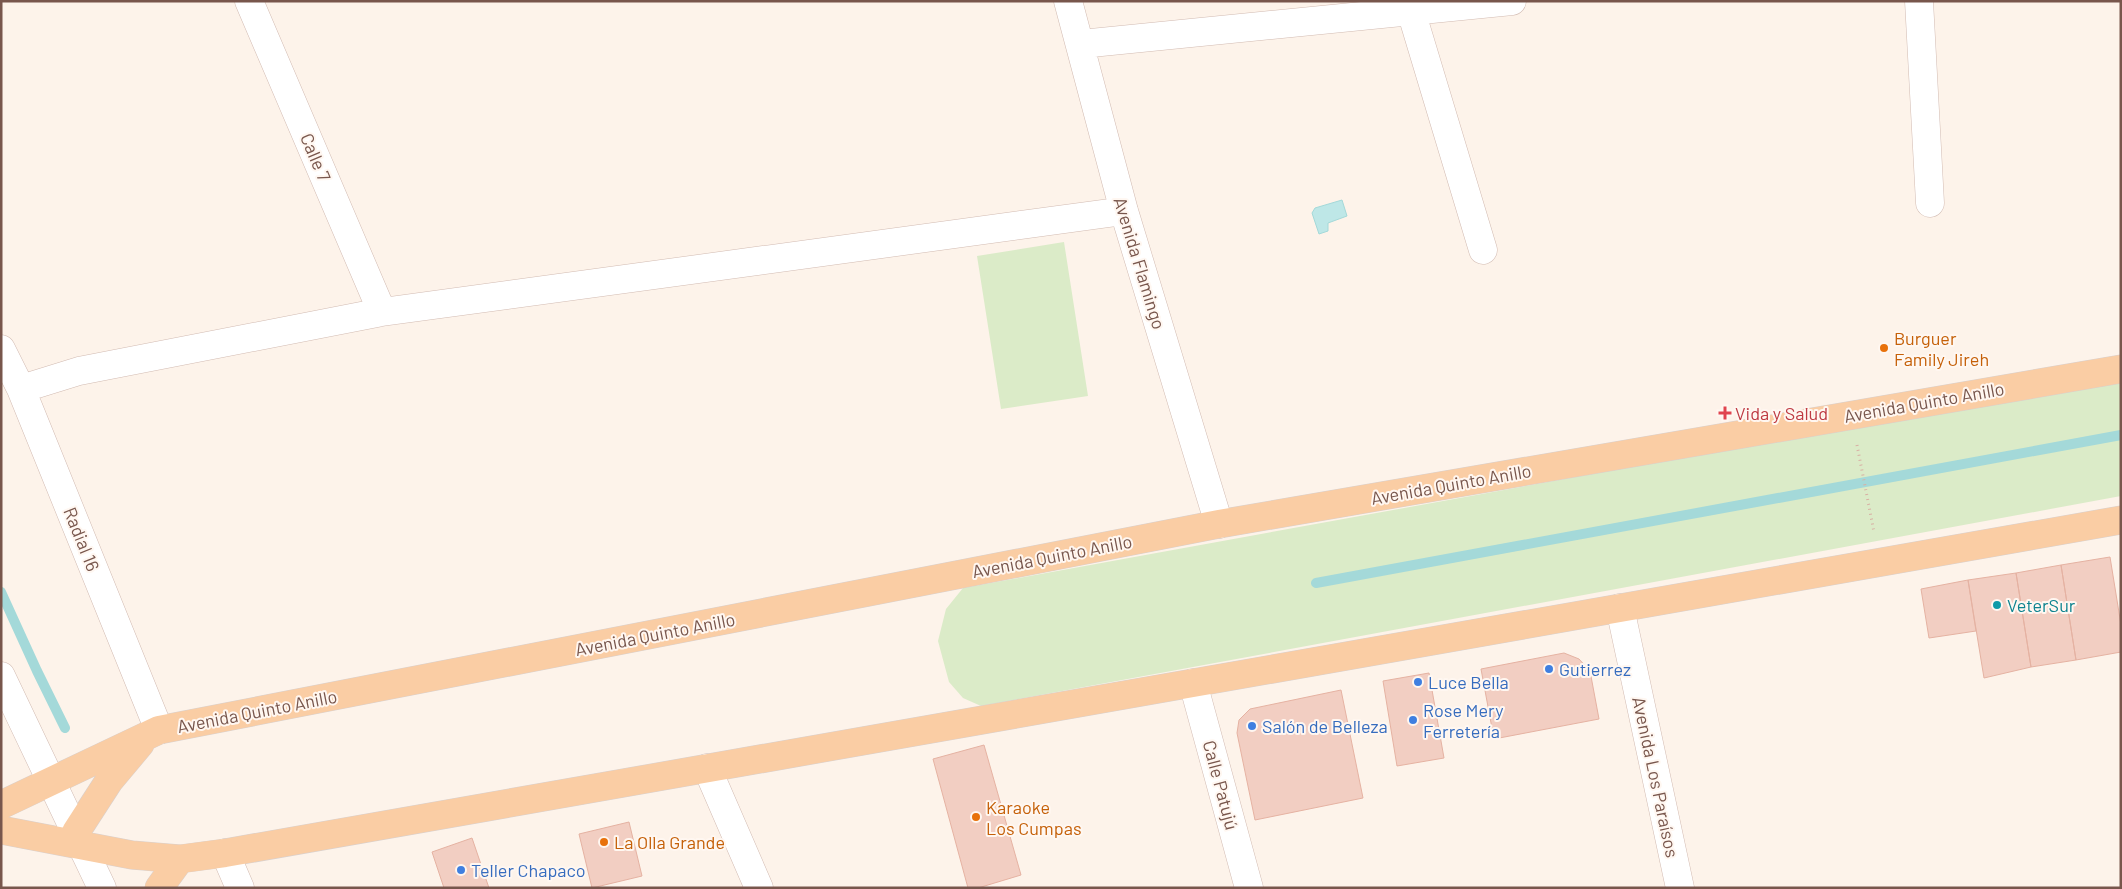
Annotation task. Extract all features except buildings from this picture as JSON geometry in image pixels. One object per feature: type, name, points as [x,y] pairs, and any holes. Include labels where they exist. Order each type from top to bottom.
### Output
[{"type":"main road","name":"Avenida Quinto Anillo","points":[[1,805],[154,733],[1219,524],[2121,368]]},
{"type":"main road","points":[[1,830],[80,839],[132,855],[180,859],[225,853],[2121,520]]},
{"type":"main road","points":[[80,839],[109,781],[154,733]]},
{"type":"main road","points":[[159,888],[180,859]]},
{"type":"street","name":"Calle 7","points":[[249,1],[382,312]]},
{"type":"street","name":"Avenida Flamingo","points":[[1068,1],[1124,211],[1219,524]]},
{"type":"street","points":[[1081,44],[1410,6],[1512,1]]},
{"type":"street","points":[[1919,1],[1930,203]]},
{"type":"street","points":[[1410,6],[1483,250]]},
{"type":"street","points":[[21,390],[79,371],[382,312],[1124,211]]},
{"type":"street","name":"Radial 16","points":[[1,349],[21,390],[154,733]]},
{"type":"street","name":"Avenida Los Paraísos","points":[[1620,608],[1680,888]]},
{"type":"street","points":[[1,676],[102,888]]},
{"type":"street","name":"Calle Patujú","points":[[1193,683],[1248,888]]},
{"type":"street","points":[[706,768],[759,888]]},
{"type":"street","points":[[225,853],[240,888]]},
{"type":"path","points":[[1860,457],[1870,511]]},
{"type":"green space","points":[[1064,242],[1088,396],[1001,409],[977,256]]},
{"type":"green space","points":[[2121,378],[2121,496],[981,706],[963,698],[949,682],[938,641],[946,609],[963,588]]},
{"type":"water","points":[[1342,200],[1347,216],[1328,223],[1328,231],[1319,234],[1312,213],[1315,208]]},
{"type":"waterway","points":[[1316,583],[2121,435]]},
{"type":"waterway","points":[[1,592],[65,728]]},
{"type":"place","name":"Burguer Family Jireh","points":[[1884,348]]},
{"type":"place","name":"Vida y Salud","points":[[1725,413]]},
{"type":"place","name":"VeterSur","points":[[1997,605]]},
{"type":"place","name":"Gutierrez","points":[[1549,669]]},
{"type":"place","name":"Luce Bella","points":[[1418,682]]},
{"type":"place","name":"Rose Mery Ferretería","points":[[1413,720]]},
{"type":"place","name":"Salón de Belleza","points":[[1252,726]]},
{"type":"place","name":"Karaoke Los Cumpas","points":[[976,817]]},
{"type":"place","name":"La Olla Grande","points":[[604,842]]},
{"type":"place","name":"Teller Chapaco","points":[[461,870]]}]
